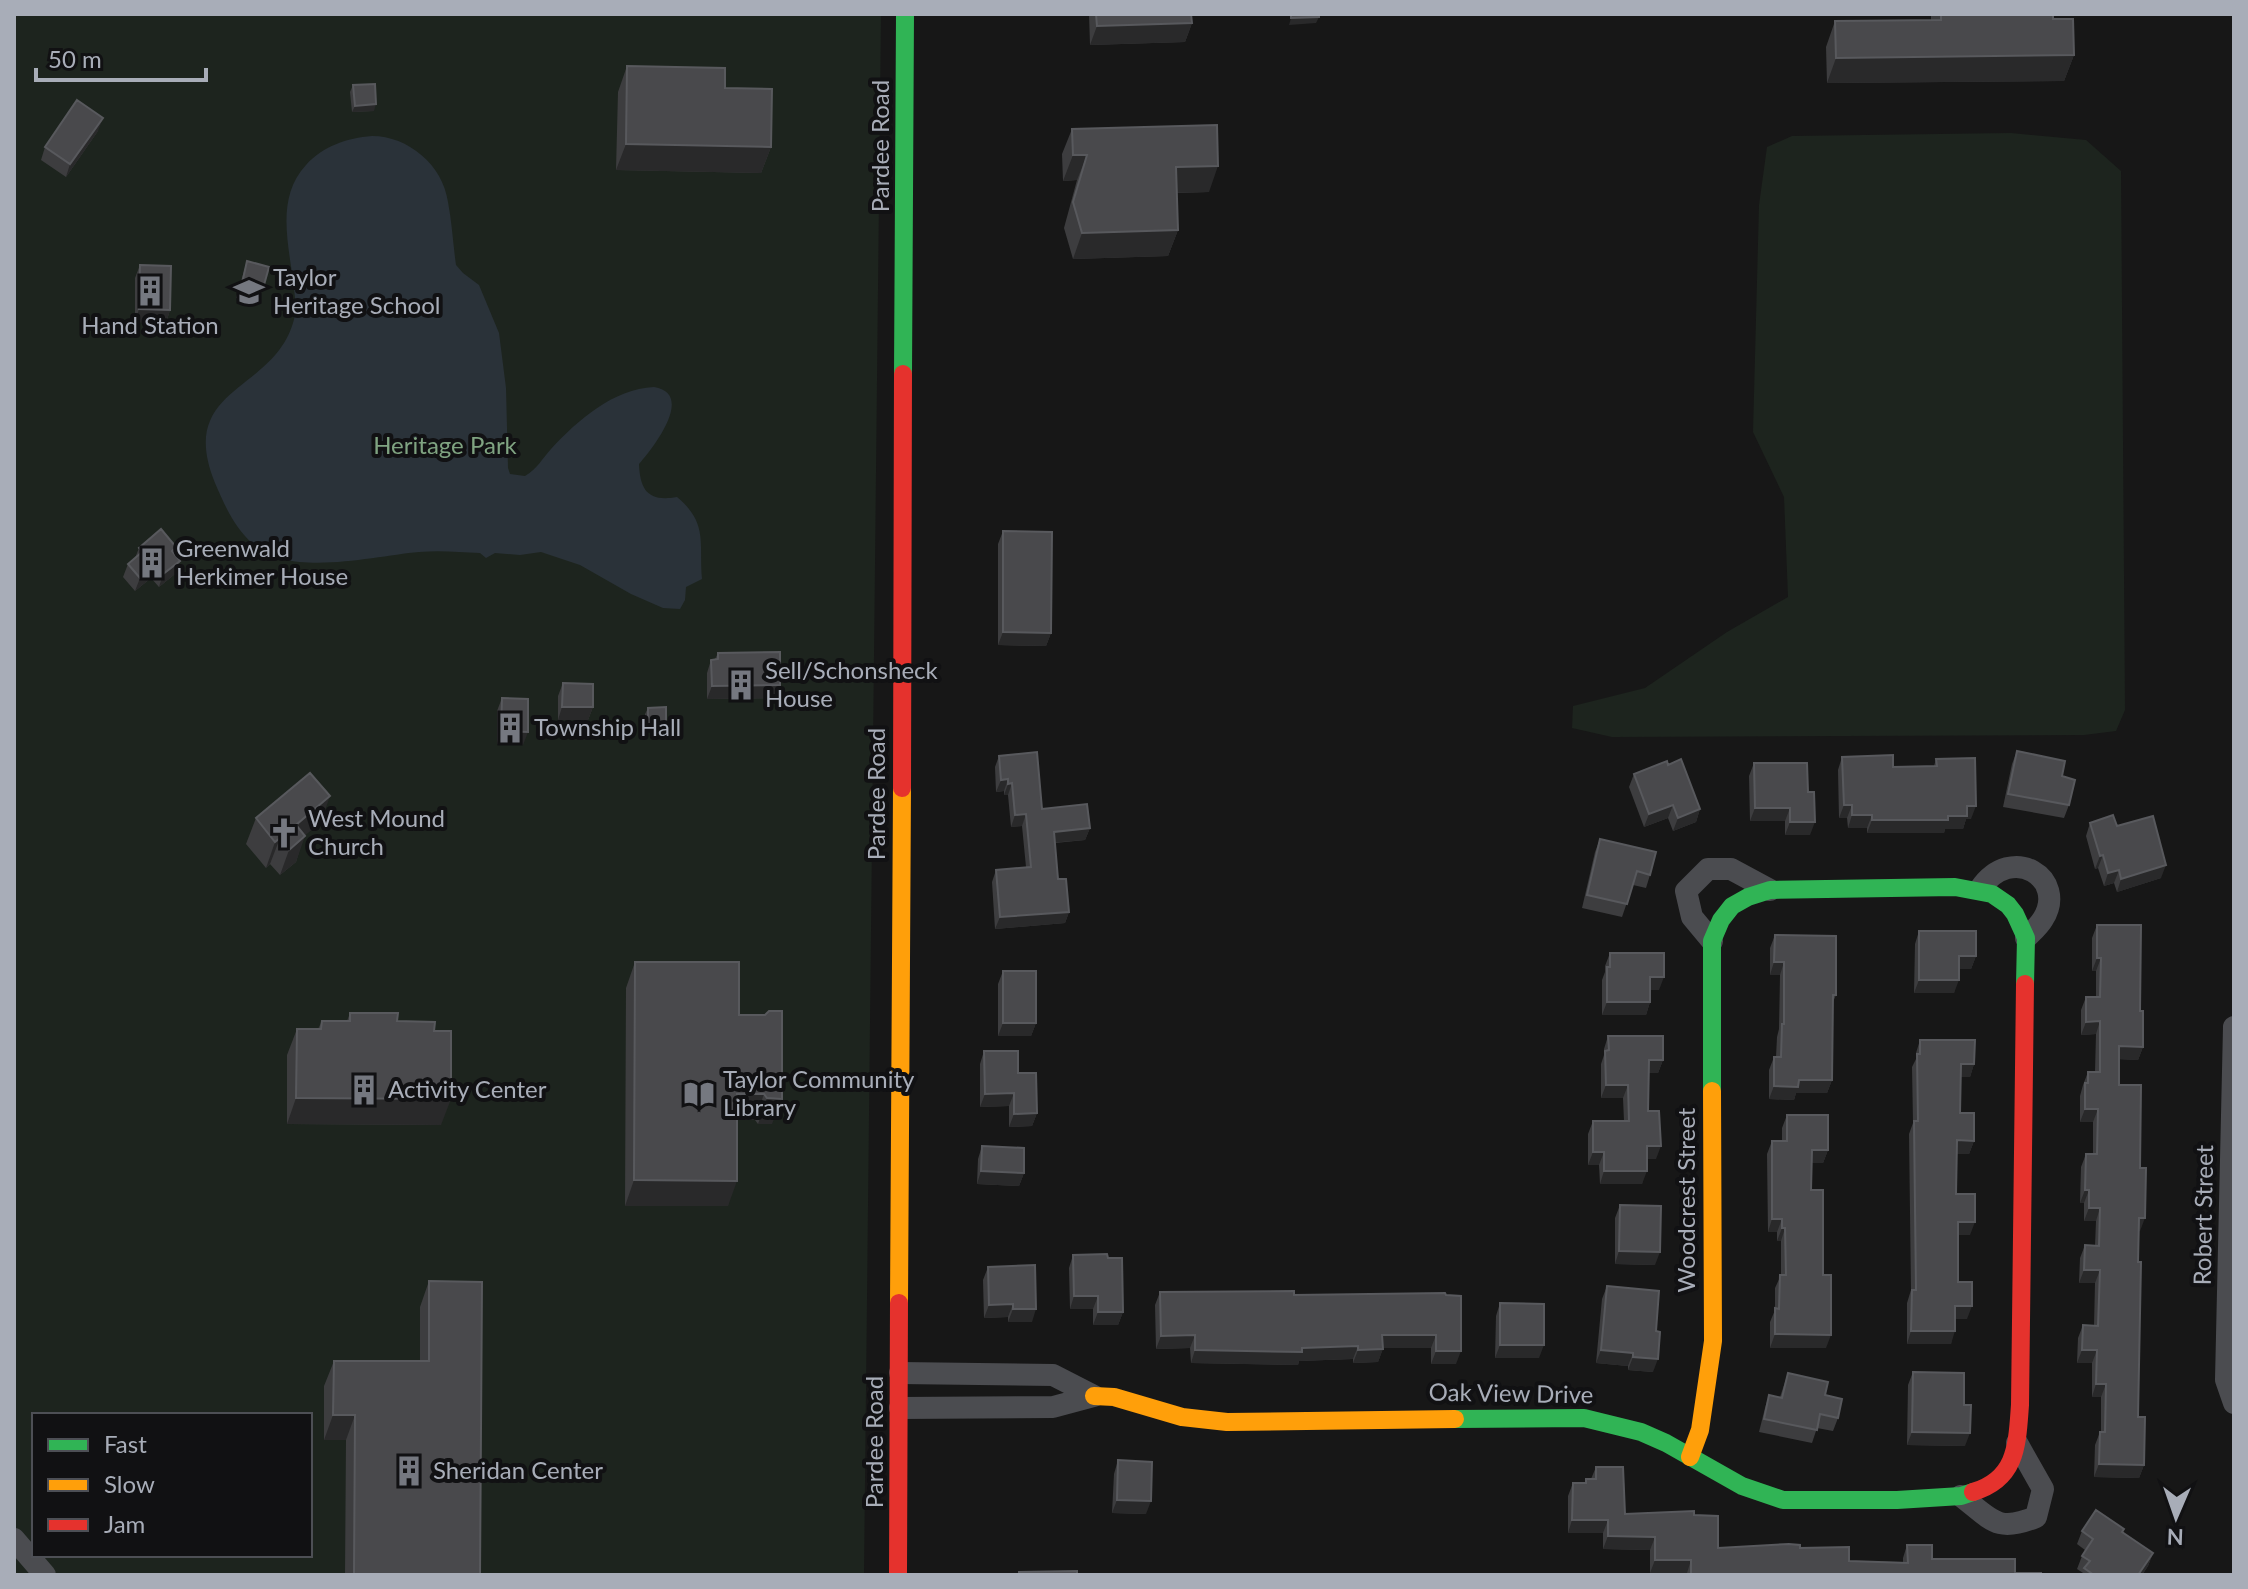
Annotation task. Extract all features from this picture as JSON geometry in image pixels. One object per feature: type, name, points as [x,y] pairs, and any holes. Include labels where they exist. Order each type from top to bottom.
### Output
[{"type":"street","name":"Pardee Road","points":[[898,1575],[905,14]]},
{"type":"street","points":[[1980,889],[1988,878],[2005,867],[2015,866],[2039,875],[2049,897],[2048,910],[2026,938]]},
{"type":"street","name":"Woodcrest Street","points":[[1712,941],[1692,917],[1686,891],[1708,869],[1731,869],[1770,890]]},
{"type":"street","name":"Woodcrest Street","points":[[1690,1457],[1700,1430],[1713,1341],[1712,941],[1718,920],[1734,904],[1753,894],[1770,890],[1980,889],[2000,896],[2009,905]]},
{"type":"street","name":"Oak View Drive","points":[[900,1408],[1053,1407],[1094,1396],[1114,1397],[1182,1417],[1227,1422],[1584,1418],[1641,1432],[1742,1486],[1783,1500],[1801,1502],[1961,1496],[1990,1487],[2009,1468],[2017,1443],[2026,938],[2017,915],[2009,905]]},
{"type":"street","name":"Robert Street","points":[[2234,1027],[2226,1380],[2234,1403]]},
{"type":"street","name":"Oak View Drive","points":[[900,1373],[1053,1375],[1094,1396]]},
{"type":"street","points":[[1961,1496],[1997,1524],[2017,1525],[2036,1517],[2043,1489],[2017,1443]]},
{"type":"street","points":[[14,1539],[45,1575]]},
{"type":"green space","name":"Heritage Park","points":[[14,14],[881,14],[864,1575],[14,1575]]},
{"type":"green space","points":[[2011,133],[2086,140],[2121,171],[2125,710],[2116,731],[2084,735],[1612,737],[1572,728],[1573,706],[1645,688],[1727,632],[1788,597],[1784,497],[1753,432],[1759,205],[1767,147],[1792,136]]},
{"type":"shaded area","points":[[385,137],[411,147],[431,165],[445,189],[456,265],[479,285],[499,333],[506,388],[510,474],[525,476],[573,427],[597,408],[624,393],[654,387],[666,392],[671,400],[667,422],[639,464],[644,488],[659,498],[677,497],[687,506],[698,525],[702,579],[686,587],[685,600],[680,609],[663,608],[580,565],[541,552],[520,555],[495,553],[486,558],[480,553],[427,551],[310,563],[269,554],[253,544],[235,523],[215,483],[206,451],[208,427],[217,409],[282,346],[293,323],[295,300],[286,223],[290,192],[306,165],[320,153],[345,141]]},
{"type":"building","points":[[1096,14],[1191,14],[1192,23],[1097,26]]},
{"type":"building","points":[[1291,14],[1319,14],[1319,17],[1291,18]]},
{"type":"building","points":[[1941,14],[2053,14],[2053,19],[2073,19],[2074,55],[1836,58],[1835,21],[1941,20]]},
{"type":"building","points":[[627,66],[725,68],[725,88],[772,89],[771,147],[626,144]]},
{"type":"building","points":[[375,84],[376,104],[355,106],[353,85]]},
{"type":"building","points":[[77,100],[103,118],[70,164],[45,147]]},
{"type":"building","points":[[1217,125],[1218,166],[1176,167],[1178,230],[1082,233],[1073,202],[1087,155],[1073,155],[1072,129]]},
{"type":"building","points":[[247,261],[269,267],[264,285],[243,279]]},
{"type":"building","name":"Hand Station","points":[[140,265],[171,266],[170,310],[139,309]]},
{"type":"building","points":[[161,529],[176,547],[172,551],[180,561],[163,574],[156,565],[140,578],[128,564],[142,552],[139,548]]},
{"type":"building","points":[[1003,531],[1052,532],[1051,633],[1003,632]]},
{"type":"building","points":[[780,652],[780,685],[712,686],[711,660],[718,659],[718,653]]},
{"type":"building","points":[[563,683],[593,684],[593,707],[562,707]]},
{"type":"building","points":[[502,698],[528,699],[528,732],[501,731]]},
{"type":"building","points":[[666,707],[666,725],[648,725],[648,708]]},
{"type":"building","points":[[2017,751],[2065,761],[2062,776],[2075,780],[2069,805],[2008,794]]},
{"type":"building","points":[[1037,752],[1042,809],[1087,804],[1090,828],[1054,832],[1058,879],[1066,879],[1069,912],[1000,917],[996,870],[1031,867],[1026,814],[1015,815],[1012,783],[1008,784],[1008,779],[1001,780],[999,756]]},
{"type":"building","points":[[1893,755],[1893,767],[1937,766],[1936,759],[1975,758],[1976,806],[1967,806],[1967,816],[1948,816],[1948,820],[1872,820],[1872,815],[1852,815],[1852,805],[1844,805],[1842,757]]},
{"type":"building","points":[[1681,759],[1700,809],[1678,818],[1673,805],[1649,814],[1634,774]]},
{"type":"building","points":[[1754,763],[1807,763],[1808,792],[1814,792],[1815,822],[1790,822],[1790,808],[1755,808]]},
{"type":"building","points":[[310,773],[330,796],[296,825],[305,836],[289,850],[280,838],[275,842],[256,818]]},
{"type":"building","points":[[2113,815],[2117,826],[2153,816],[2166,865],[2121,879],[2119,870],[2108,873],[2090,823]]},
{"type":"building","points":[[1600,839],[1656,852],[1650,875],[1637,871],[1627,904],[1587,895]]},
{"type":"building","points":[[2097,925],[2141,925],[2140,1011],[2143,1011],[2143,1047],[2119,1046],[2119,1085],[2141,1085],[2140,1168],[2146,1168],[2145,1218],[2139,1218],[2138,1417],[2145,1417],[2144,1465],[2099,1464],[2100,1432],[2105,1432],[2106,1384],[2096,1384],[2097,1350],[2082,1350],[2083,1325],[2098,1326],[2100,1270],[2084,1270],[2085,1245],[2099,1246],[2100,1208],[2089,1208],[2089,1190],[2085,1190],[2086,1154],[2097,1154],[2098,1109],[2085,1109],[2085,1083],[2088,1083],[2088,1072],[2100,1072],[2100,1021],[2086,1022],[2086,997],[2100,997],[2101,958],[2097,958]]},
{"type":"building","points":[[1919,931],[1976,931],[1976,956],[1959,956],[1959,980],[1919,980]]},
{"type":"building","points":[[1775,935],[1836,936],[1832,1080],[1799,1080],[1798,1087],[1774,1086],[1774,1057],[1781,1057],[1784,1024],[1784,962],[1774,962]]},
{"type":"building","points":[[1610,953],[1664,953],[1664,977],[1650,977],[1650,1002],[1607,1002]]},
{"type":"building","name":"Taylor Community Library","points":[[635,962],[739,962],[739,1015],[765,1015],[769,1011],[782,1011],[782,1099],[767,1098],[764,1094],[737,1094],[737,1181],[634,1180]]},
{"type":"building","points":[[1003,971],[1036,971],[1036,1023],[1003,1023]]},
{"type":"building","name":"Activity Center","points":[[350,1013],[398,1013],[397,1021],[435,1022],[434,1031],[451,1031],[451,1099],[296,1098],[297,1029],[321,1029],[322,1021],[350,1021]]},
{"type":"building","points":[[1608,1036],[1663,1036],[1663,1060],[1649,1060],[1648,1111],[1659,1111],[1661,1146],[1647,1146],[1647,1171],[1604,1171],[1604,1152],[1593,1152],[1593,1121],[1629,1121],[1628,1085],[1606,1085]]},
{"type":"building","points":[[1920,1040],[1975,1040],[1974,1064],[1961,1064],[1960,1113],[1974,1113],[1974,1141],[1957,1140],[1956,1194],[1975,1194],[1975,1222],[1958,1222],[1958,1282],[1972,1282],[1972,1306],[1955,1306],[1955,1331],[1911,1331],[1912,1290],[1916,1290],[1914,1121],[1918,1121],[1917,1054],[1920,1054]]},
{"type":"building","points":[[984,1051],[1018,1051],[1018,1073],[1036,1073],[1037,1113],[1014,1114],[1014,1093],[985,1094]]},
{"type":"building","points":[[1787,1115],[1828,1115],[1828,1150],[1812,1150],[1811,1190],[1823,1190],[1823,1275],[1831,1275],[1831,1335],[1775,1334],[1780,1275],[1786,1275],[1785,1228],[1782,1228],[1782,1219],[1772,1219],[1772,1141],[1787,1141]]},
{"type":"building","points":[[982,1146],[1024,1148],[1024,1173],[981,1171]]},
{"type":"building","points":[[1620,1205],[1661,1206],[1660,1252],[1619,1251]]},
{"type":"building","points":[[1107,1254],[1108,1258],[1122,1258],[1123,1312],[1098,1312],[1098,1296],[1074,1296],[1073,1255]]},
{"type":"building","points":[[1035,1265],[1036,1309],[1013,1309],[1013,1304],[989,1305],[988,1267]]},
{"type":"building","name":"Sheridan Center","points":[[429,1281],[482,1282],[480,1575],[354,1575],[355,1415],[333,1415],[334,1361],[429,1361]]},
{"type":"building","points":[[1607,1286],[1659,1291],[1656,1331],[1660,1332],[1658,1359],[1601,1350]]},
{"type":"building","points":[[1294,1291],[1294,1295],[1445,1293],[1461,1296],[1461,1351],[1436,1351],[1436,1335],[1382,1335],[1383,1349],[1358,1350],[1358,1346],[1302,1348],[1302,1352],[1195,1350],[1195,1335],[1161,1336],[1160,1292]]},
{"type":"building","points":[[1500,1303],[1544,1304],[1544,1345],[1500,1345]]},
{"type":"building","points":[[1913,1372],[1964,1373],[1964,1405],[1971,1405],[1970,1433],[1912,1432]]},
{"type":"building","points":[[1788,1373],[1828,1382],[1825,1395],[1842,1399],[1838,1418],[1820,1414],[1817,1430],[1764,1419],[1769,1395],[1782,1398]]},
{"type":"building","points":[[1118,1460],[1152,1462],[1151,1501],[1117,1500]]},
{"type":"building","points":[[1596,1467],[1623,1467],[1625,1514],[1694,1511],[1694,1515],[1718,1516],[1718,1548],[1789,1544],[1800,1545],[1800,1548],[1849,1547],[1849,1561],[1908,1563],[1907,1545],[1932,1545],[1932,1559],[2015,1559],[2015,1573],[2041,1575],[1691,1575],[1691,1560],[1655,1560],[1655,1537],[1608,1536],[1608,1520],[1572,1520],[1573,1483],[1596,1479]]},
{"type":"building","points":[[2096,1510],[2153,1553],[2138,1575],[2094,1575],[2084,1568],[2090,1561],[2082,1556],[2093,1539],[2082,1531]]},
{"type":"building","points":[[1077,1571],[1077,1575],[1019,1575],[1019,1572]]},
{"type":"traffic: fast","points":[[903,374],[905,14]]},
{"type":"traffic: fast","points":[[1712,1091],[1712,941],[1721,920],[1732,906],[1748,897],[1770,890],[1955,887],[1992,894],[2015,914],[2026,938],[2025,984]]},
{"type":"traffic: fast","points":[[1455,1419],[1584,1418],[1641,1432],[1742,1486],[1783,1500],[1897,1500],[1961,1496],[1973,1492]]},
{"type":"traffic: slow","points":[[899,1303],[902,788]]},
{"type":"traffic: slow","points":[[1690,1457],[1700,1430],[1713,1341],[1712,1091]]},
{"type":"traffic: slow","points":[[1094,1396],[1114,1397],[1182,1417],[1227,1422],[1455,1419]]},
{"type":"traffic: jam","points":[[902,788],[903,374]]},
{"type":"traffic: jam","points":[[1973,1492],[1988,1486],[2006,1469],[2012,1459],[2018,1434],[2025,984]]},
{"type":"traffic: jam","points":[[898,1575],[899,1303]]},
{"type":"place","name":"Hand Station","points":[[150,291]]},
{"type":"place","name":"Taylor Heritage School","points":[[249,292]]},
{"type":"place","name":"Greenwald Herkimer House","points":[[152,563]]},
{"type":"place","name":"Sell/Schonsheck House","points":[[741,685]]},
{"type":"place","name":"Township Hall","points":[[510,728]]},
{"type":"place","name":"West Mound Church","points":[[284,833]]},
{"type":"place","name":"Activity Center","points":[[364,1090]]},
{"type":"place","name":"Taylor Community Library","points":[[699,1094]]},
{"type":"place","name":"Sheridan Center","points":[[409,1471]]}]
